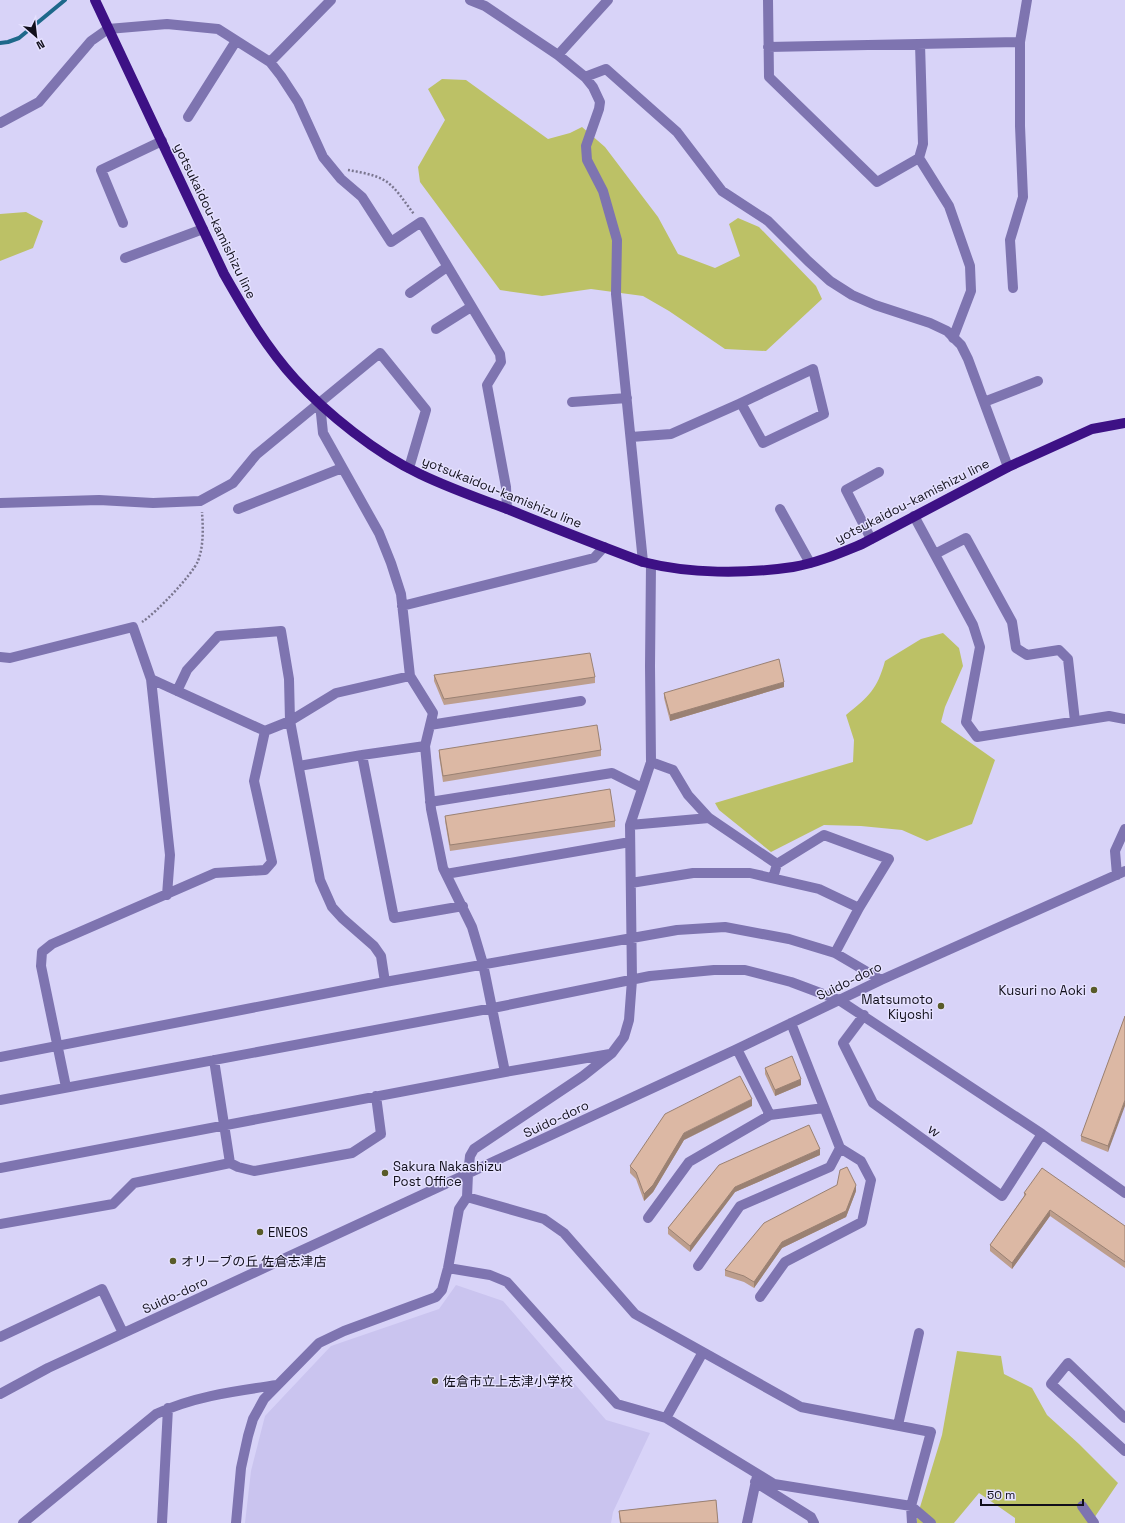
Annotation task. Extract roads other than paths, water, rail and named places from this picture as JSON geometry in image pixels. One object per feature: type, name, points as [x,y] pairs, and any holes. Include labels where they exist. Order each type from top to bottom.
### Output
[{"type":"main road","name":"yotsukaidou-kamishizu line","points":[[95,0],[224,274],[248,316],[282,364],[320,404],[342,424],[372,445],[420,474],[647,563],[674,568],[738,572],[793,567],[840,553],[871,539],[1008,467],[1092,429],[1125,423]]},
{"type":"street","points":[[270,62],[331,0]]},
{"type":"street","points":[[236,1523],[241,1468],[253,1419],[264,1399],[318,1343],[344,1331],[436,1297],[442,1290],[448,1268],[459,1209],[467,1197],[470,1156],[474,1149],[583,1076],[612,1053],[624,1037],[629,1020],[632,980],[630,825],[651,762],[647,563],[631,437],[616,294],[617,240],[603,191],[587,160],[586,152],[586,146],[600,102],[593,87],[585,77],[558,55],[485,6],[470,0]]},
{"type":"street","points":[[558,55],[608,0]]},
{"type":"street","points":[[768,0],[769,77],[877,182],[919,158],[923,144],[920,44]]},
{"type":"street","points":[[1014,288],[1010,240],[1023,198],[1020,126],[1020,42],[1027,0]]},
{"type":"street","points":[[0,123],[39,102],[91,41],[108,29],[167,24],[218,29],[270,62],[298,102],[323,157],[341,179],[362,197],[391,242],[421,222],[500,354],[501,362],[487,385],[506,487],[507,509]]},
{"type":"street","points":[[188,116],[236,41]]},
{"type":"street","points":[[768,47],[1020,42]]},
{"type":"street","points":[[585,77],[606,69],[677,132],[722,191],[768,221],[830,281],[852,295],[875,305],[930,323],[947,331],[961,345],[968,359],[1008,467]]},
{"type":"street","points":[[123,223],[101,170],[162,141]]},
{"type":"street","points":[[919,158],[949,206],[970,266],[972,291],[953,338]]},
{"type":"street","points":[[125,258],[203,229]]},
{"type":"street","points":[[410,293],[447,267]]},
{"type":"street","points":[[436,329],[471,307]]},
{"type":"street","points":[[0,504],[99,500],[153,503],[200,501],[233,483],[256,455],[320,404],[380,353],[426,410],[409,468]]},
{"type":"street","points":[[631,437],[671,434],[813,369],[824,414],[763,443],[741,403]]},
{"type":"street","points":[[984,402],[1038,381]]},
{"type":"street","points":[[572,402],[627,398]]},
{"type":"street","points":[[320,404],[323,433],[379,533],[392,563],[401,594],[410,676],[433,713],[425,746],[430,802],[444,868],[472,927],[483,964],[505,1072]]},
{"type":"street","points":[[238,509],[342,468]]},
{"type":"street","points":[[871,539],[846,490],[879,472]]},
{"type":"street","points":[[780,509],[810,563]]},
{"type":"street","points":[[914,516],[974,625],[980,647],[966,722],[977,737],[1109,716],[1125,719]]},
{"type":"street","points":[[935,554],[966,538],[1012,622],[1016,648],[1027,655],[1059,650],[1068,659],[1075,721]]},
{"type":"street","points":[[402,606],[594,558],[604,547]]},
{"type":"street","points":[[0,657],[10,658],[133,627],[151,679],[170,855],[167,895]]},
{"type":"street","points":[[177,692],[187,670],[218,636],[281,631],[289,679],[290,721],[322,887],[332,907],[342,918],[374,946],[381,956],[385,982]]},
{"type":"street","points":[[151,679],[265,732],[290,721],[336,693],[410,676]]},
{"type":"street","points":[[430,725],[581,701]]},
{"type":"street","points":[[66,1088],[41,966],[42,952],[52,944],[215,873],[265,870],[272,862],[254,781],[265,732]]},
{"type":"street","points":[[299,766],[425,746]]},
{"type":"street","points":[[362,755],[394,918],[462,906]]},
{"type":"street","points":[[651,762],[673,770],[688,795],[709,818],[777,864]]},
{"type":"street","points":[[430,802],[612,774],[642,788]]},
{"type":"street","points":[[630,825],[709,818]]},
{"type":"street","points":[[1121,873],[1115,851],[1125,829]]},
{"type":"street","points":[[773,878],[777,864],[824,835],[889,859],[859,908],[835,953]]},
{"type":"street","points":[[446,874],[630,842]]},
{"type":"street","points":[[631,883],[693,873],[750,874],[819,889],[859,908]]},
{"type":"street","name":"Suido-doro","points":[[0,1394],[48,1368],[737,1049],[881,980],[1121,873]]},
{"type":"street","points":[[0,1057],[385,982],[677,930],[725,928],[789,939],[835,953],[881,980]]},
{"type":"street","points":[[0,1100],[493,1008],[650,976],[714,970],[745,970],[791,982],[839,1000],[864,1015],[1042,1134],[1125,1193]]},
{"type":"street","name":"ｗ","points":[[864,1015],[843,1043],[873,1103],[1002,1196],[1042,1134]]},
{"type":"street","points":[[760,1297],[785,1262],[862,1222],[871,1180],[861,1161],[840,1148],[791,1023]]},
{"type":"street","points":[[737,1049],[770,1115]]},
{"type":"street","points":[[0,1168],[376,1096],[612,1053]]},
{"type":"street","points":[[214,1060],[230,1163]]},
{"type":"street","points":[[0,1224],[113,1204],[134,1182],[230,1163],[238,1167],[254,1171],[352,1153],[381,1134],[376,1096]]},
{"type":"street","points":[[648,1218],[689,1162],[770,1115],[824,1108]]},
{"type":"street","points":[[698,1266],[740,1206],[830,1167],[840,1148]]},
{"type":"street","points":[[467,1197],[544,1220],[556,1227],[564,1233],[635,1314],[801,1407],[931,1432],[911,1506],[912,1523]]},
{"type":"street","points":[[448,1268],[490,1275],[507,1282],[617,1404],[666,1418],[811,1517],[814,1523]]},
{"type":"street","points":[[0,1337],[102,1289],[123,1333]]},
{"type":"street","points":[[898,1425],[919,1333]]},
{"type":"street","points":[[666,1418],[703,1352]]},
{"type":"street","points":[[1125,1418],[1068,1363],[1051,1384],[1125,1451]]},
{"type":"street","points":[[23,1523],[156,1414],[168,1408],[214,1395],[277,1385]]},
{"type":"street","points":[[162,1523],[168,1408]]},
{"type":"street","points":[[756,1478],[774,1484],[911,1506],[931,1523]]},
{"type":"street","points":[[747,1523],[756,1478]]},
{"type":"street","points":[[1082,1506],[1094,1523]]},
{"type":"waterway","points":[[0,43],[19,38],[65,0]]},
{"type":"place","name":"Kusuri no Aoki","points":[[1094,990]]},
{"type":"place","name":"Matsumoto Kiyoshi","points":[[941,1006]]},
{"type":"place","name":"Sakura Nakashizu Post Office","points":[[385,1173]]},
{"type":"place","name":"ENEOS","points":[[260,1232]]},
{"type":"place","name":"オリーブの丘 佐倉志津店","points":[[173,1261]]},
{"type":"place","name":"佐倉市立上志津小学校","points":[[435,1381]]}]
